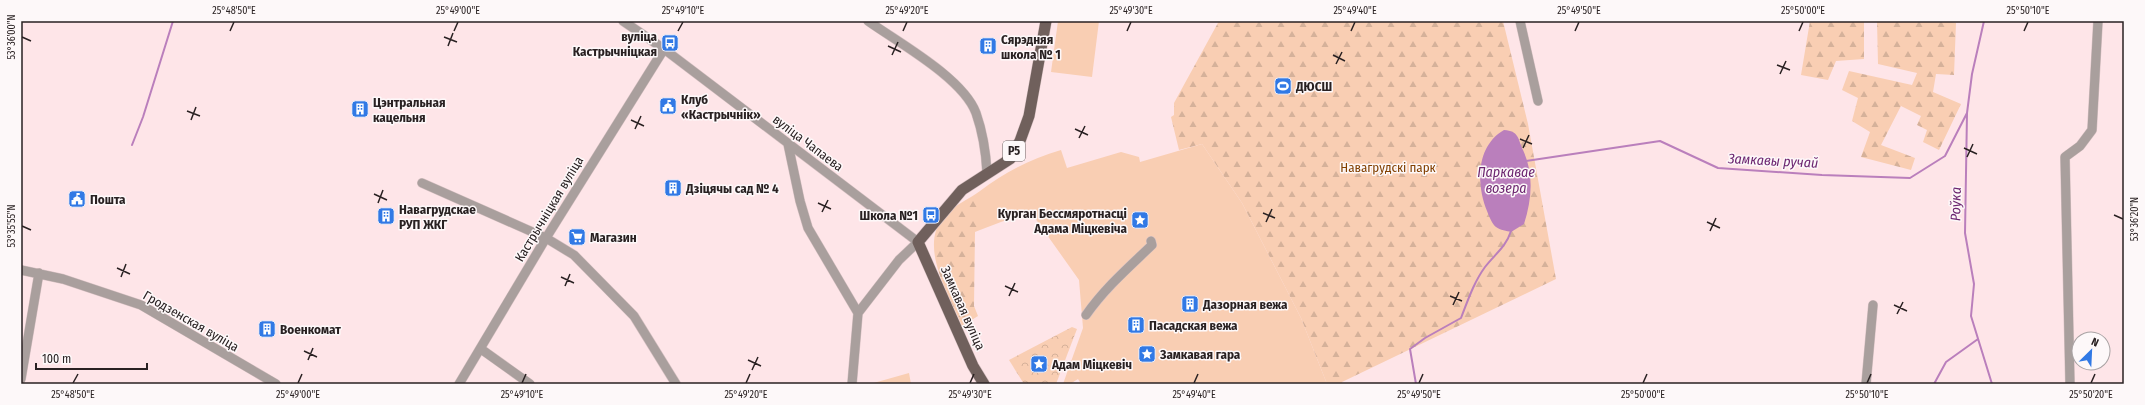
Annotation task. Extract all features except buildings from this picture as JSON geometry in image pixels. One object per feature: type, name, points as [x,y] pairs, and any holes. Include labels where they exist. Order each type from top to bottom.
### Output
[{"type":"main road","name":"Р5","points":[[918,242],[962,190],[1010,159],[1020,141],[1029,116],[1046,21]]},
{"type":"main road","name":"Замкавая вуліца","points":[[918,242],[973,366],[984,384]]},
{"type":"street","name":"вуліца Чапаева","points":[[623,21],[664,49],[918,242]]},
{"type":"street","points":[[868,21],[940,71],[967,98],[976,112],[983,138],[987,173]]},
{"type":"street","points":[[1520,21],[1538,101]]},
{"type":"street","points":[[2070,384],[2064,157],[2080,146],[2092,130],[2098,21]]},
{"type":"street","name":"Кастрычніцкая вуліца","points":[[459,384],[546,238],[664,49]]},
{"type":"street","points":[[788,144],[800,201],[808,228],[858,313]]},
{"type":"street","points":[[422,183],[546,238],[574,255],[622,302],[634,316],[676,384]]},
{"type":"street","points":[[1086,315],[1101,294],[1120,274],[1152,246],[1152,241]]},
{"type":"street","points":[[852,384],[858,313],[899,260],[918,242]]},
{"type":"street","name":"Гродзенская вуліца","points":[[21,270],[63,279],[141,304],[276,384]]},
{"type":"street","points":[[21,379],[39,273]]},
{"type":"street","points":[[1866,384],[1873,306]]},
{"type":"street","points":[[481,349],[530,384]]},
{"type":"green space","points":[[1058,21],[1099,21],[1092,77],[1051,72]]},
{"type":"green space","name":"Навагрудскі парк","points":[[1219,21],[1503,21],[1528,124],[1556,279],[1342,382],[1342,384],[1327,384],[1301,318],[1242,203],[1202,144],[1179,150],[1171,117],[1174,115],[1174,103]]},
{"type":"green space","points":[[1810,21],[1864,21],[1864,59],[1836,61],[1828,80],[1801,75]]},
{"type":"green space","points":[[1877,21],[1947,21],[1956,23],[1954,75],[1936,74],[1933,92],[1961,104],[1939,150],[1923,142],[1927,130],[1917,125],[1921,116],[1901,106],[1881,145],[1915,158],[1911,170],[1861,157],[1870,132],[1852,121],[1858,98],[1842,90],[1849,71],[1912,85],[1917,73],[1878,64]]},
{"type":"green space","points":[[1202,144],[1242,203],[1301,318],[1327,384],[1081,384],[1078,379],[1070,384],[1063,384],[1083,328],[1079,280],[1030,211],[980,230],[980,191],[1019,167],[1061,150],[1067,168],[1121,152],[1139,157],[1140,162]]},
{"type":"green space","points":[[980,191],[980,230],[975,232],[974,306],[978,316],[962,326],[938,271],[934,242],[937,228],[944,216],[956,206]]},
{"type":"green space","points":[[1072,327],[1077,329],[1056,384],[1024,384],[1009,360]]},
{"type":"green space","points":[[909,373],[911,384],[870,384]]},
{"type":"water","name":"Паркавае возера","points":[[1504,130],[1513,132],[1519,139],[1527,159],[1531,187],[1529,205],[1524,224],[1511,232],[1498,228],[1492,222],[1483,200],[1480,178],[1483,156],[1488,146],[1495,137]]},
{"type":"waterway","points":[[132,145],[143,117],[173,21]]},
{"type":"waterway","name":"Роўка","points":[[1984,21],[1972,74],[1967,113],[1965,233],[1974,284],[1971,316],[1992,384]]},
{"type":"waterway","name":"Замкавы ручай","points":[[1526,161],[1660,141],[1718,168],[1822,175],[1910,178],[1945,156],[1967,113]]},
{"type":"waterway","name":"Замкавы ручай","points":[[1416,384],[1410,349],[1425,338],[1461,318],[1478,279],[1485,267],[1503,246],[1511,231]]},
{"type":"waterway","points":[[1934,384],[1946,362],[1978,339]]},
{"type":"place","name":"вуліца Кастрычніцкая","points":[[670,43]]},
{"type":"place","name":"Сярэдняя школа № 1","points":[[988,46]]},
{"type":"place","name":"ДЮСШ","points":[[1283,86]]},
{"type":"place","name":"Клуб «Кастрычнік»","points":[[668,106]]},
{"type":"place","name":"Цэнтральная кацельня","points":[[360,109]]},
{"type":"place","name":"Дзіцячы сад № 4","points":[[673,188]]},
{"type":"place","name":"Пошта","points":[[77,199]]},
{"type":"place","name":"Школа №1","points":[[931,215]]},
{"type":"place","name":"Навагрудскае РУП ЖКГ","points":[[386,216]]},
{"type":"place","name":"Курган Бессмяротнасці Адама Міцкевіча","points":[[1140,220]]},
{"type":"place","name":"Магазин","points":[[577,237]]},
{"type":"place","name":"Дазорная вежа","points":[[1190,304]]},
{"type":"place","name":"Пасадская вежа","points":[[1136,325]]},
{"type":"place","name":"Военкомат","points":[[267,329]]},
{"type":"place","name":"Замкавая гара","points":[[1147,354]]},
{"type":"place","name":"Адам Міцкевіч","points":[[1039,364]]}]
